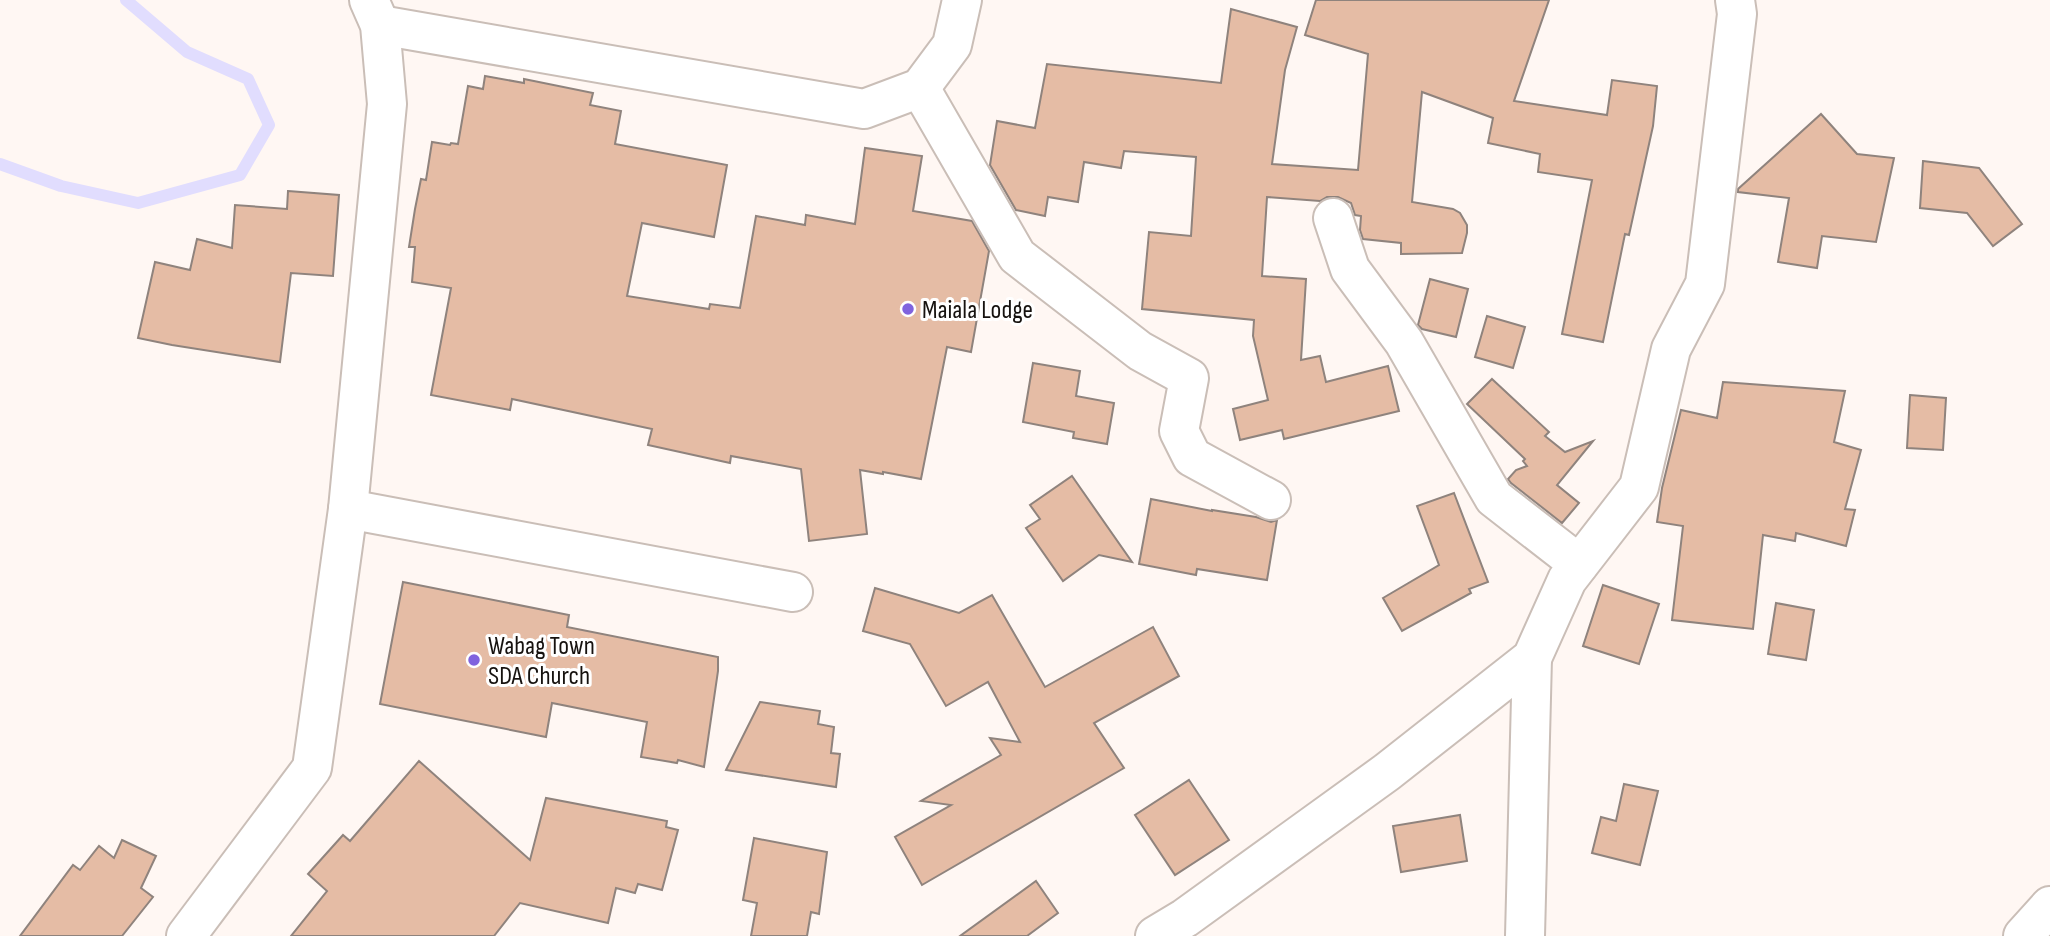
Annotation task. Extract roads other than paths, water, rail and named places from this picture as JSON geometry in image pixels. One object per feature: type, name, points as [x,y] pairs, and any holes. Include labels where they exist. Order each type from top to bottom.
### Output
[{"type":"street","points":[[186,936],[313,768],[348,509],[387,104],[374,12],[863,109],[920,88],[952,45],[962,0]]},
{"type":"street","points":[[1525,936],[1532,658],[1567,580],[1639,487],[1671,349],[1705,284],[1737,14],[1735,0]]},
{"type":"street","points":[[920,88],[1017,256],[1140,351],[1189,378],[1179,431],[1192,457],[1271,500]]},
{"type":"street","points":[[1333,218],[1350,270],[1404,342],[1494,498],[1579,564]]},
{"type":"street","points":[[348,509],[793,592]]},
{"type":"street","points":[[1179,930],[1532,658]]},
{"type":"street","points":[[2023,936],[2050,906]]},
{"type":"waterway","points":[[0,164],[61,186],[138,203],[240,175],[269,125],[248,79],[187,52],[126,0]]},
{"type":"place","name":"Maiala Lodge","points":[[908,309]]},
{"type":"place","name":"Wabag Town SDA Church","points":[[474,660]]}]
